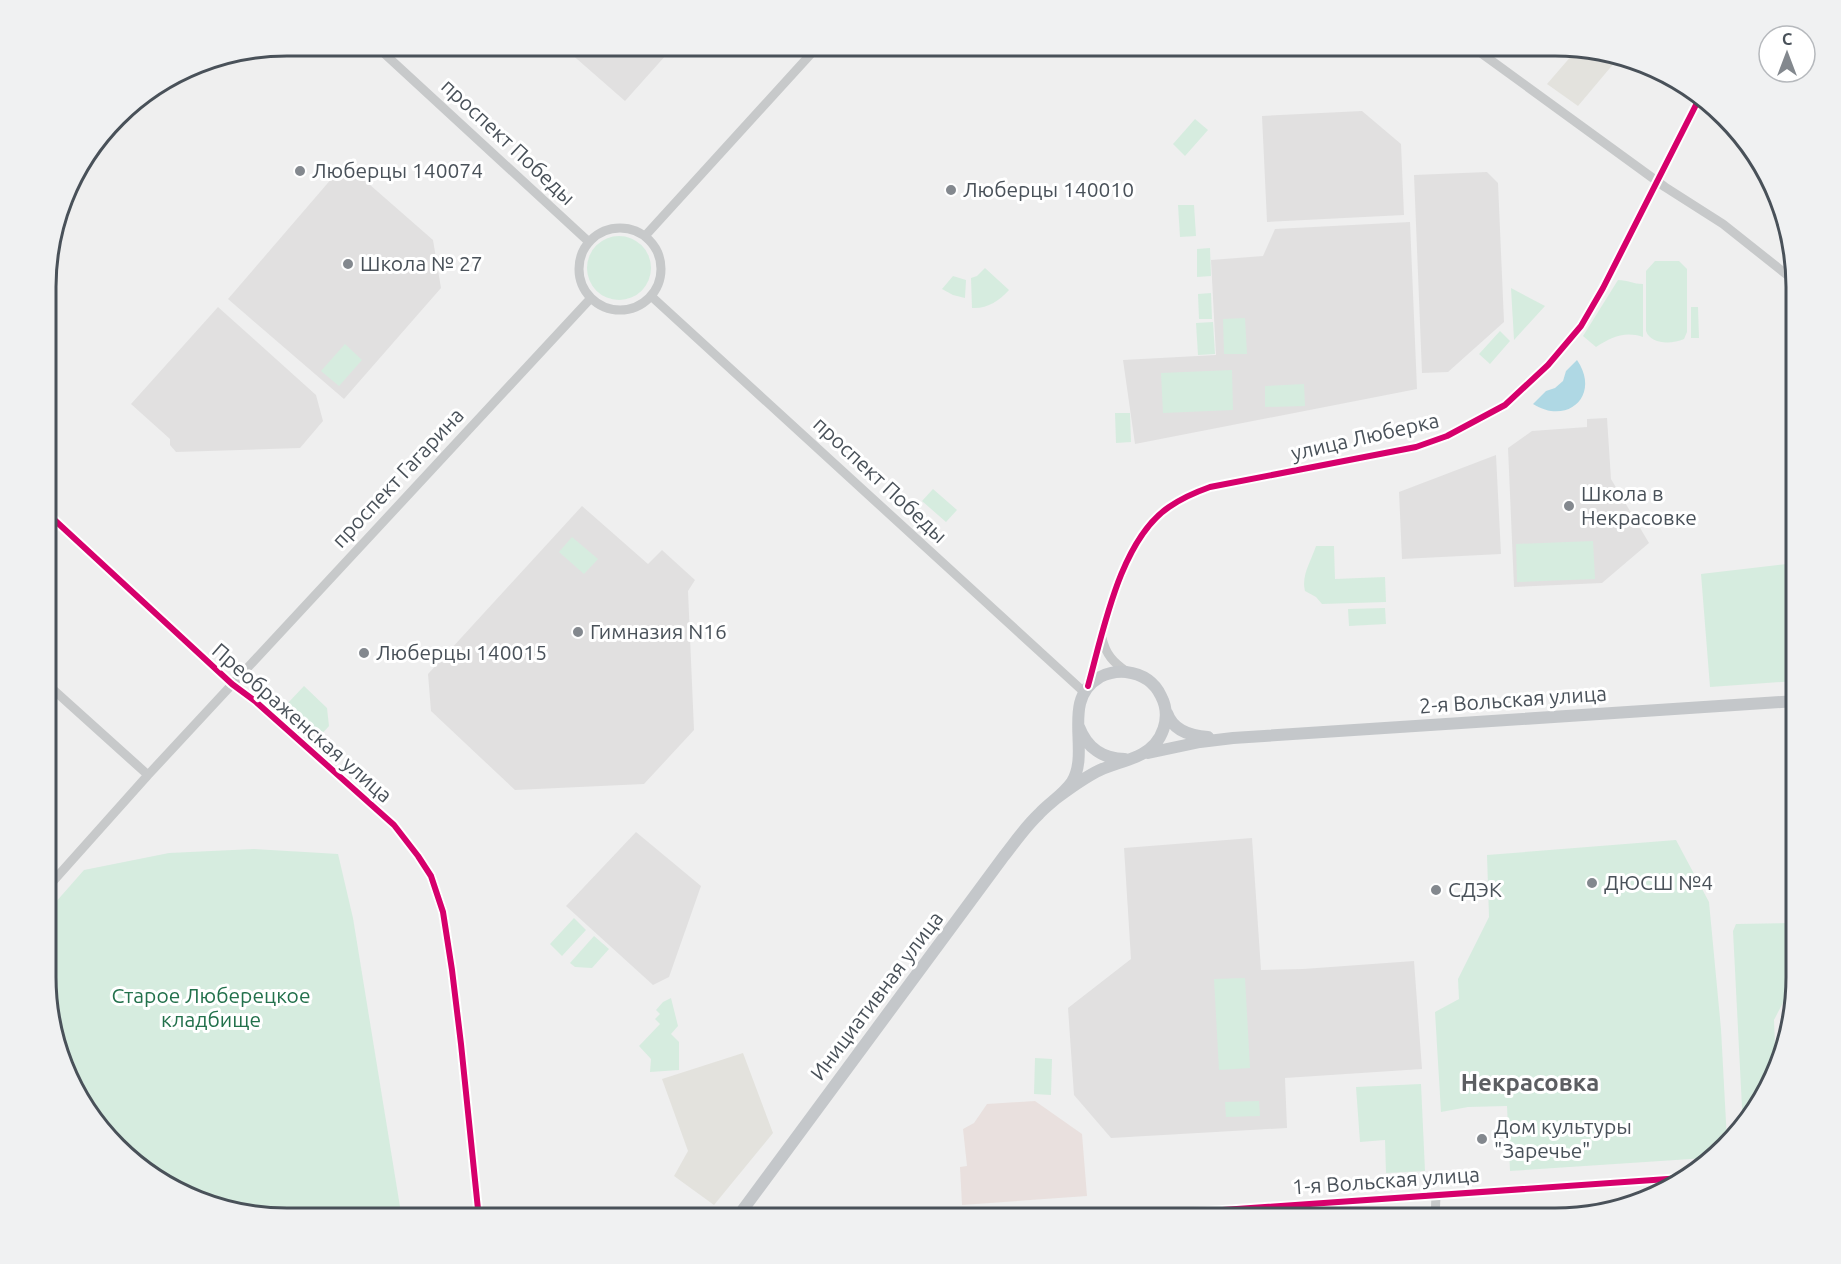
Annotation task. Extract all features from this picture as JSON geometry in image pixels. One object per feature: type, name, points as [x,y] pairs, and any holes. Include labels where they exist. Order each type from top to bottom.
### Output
[{"type":"main road","points":[[1086,689],[1106,674],[1116,671],[1140,675],[1151,681],[1161,695],[1166,711]]},
{"type":"main road","name":"Инициативная улица","points":[[744,1208],[1004,856],[1039,813],[1066,790],[1076,774],[1078,707],[1086,689]]},
{"type":"main road","name":"2-я Вольская улица","points":[[1135,757],[1167,748],[1233,738],[1786,702]]},
{"type":"main road","name":"Инициативная улица","points":[[1054,800],[1099,770],[1135,757],[1158,741],[1164,729],[1166,711]]},
{"type":"main road","name":"2-я Вольская улица","points":[[1166,711],[1172,723],[1184,732],[1203,737],[1233,738]]},
{"type":"main road","points":[[1078,717],[1083,737],[1102,755],[1114,759],[1135,757]]},
{"type":"street","name":"проспект Победы","points":[[387,56],[589,242]]},
{"type":"street","points":[[645,236],[809,56]]},
{"type":"street","points":[[1485,56],[1656,181],[1723,224],[1785,273]]},
{"type":"street","name":"улица Люберка","points":[[1086,689],[1126,560],[1150,524],[1167,508],[1189,495],[1210,487],[1416,447],[1447,436],[1505,405],[1548,365],[1581,326],[1603,288],[1696,104]]},
{"type":"street","points":[[610,229],[628,229],[645,236],[654,246],[660,259],[659,278],[651,296],[637,306],[621,310],[605,307],[591,298],[582,282],[579,264],[582,252],[589,242],[598,234],[610,229]]},
{"type":"street","name":"проспект Победы","points":[[651,296],[1086,689]]},
{"type":"street","name":"проспект Гагарина","points":[[56,878],[148,775],[591,298]]},
{"type":"street","name":"Преображенская улица","points":[[56,521],[232,684],[255,701],[394,825],[431,876],[443,912],[452,970],[478,1208]]},
{"type":"street","points":[[1102,635],[1105,651],[1111,660],[1127,672]]},
{"type":"street","points":[[56,692],[148,775]]},
{"type":"street","name":"1-я Вольская улица","points":[[1251,1208],[1668,1179]]},
{"type":"street","points":[[1435,1208],[1436,1195]]},
{"type":"shaded area","points":[[574,56],[665,56],[625,101]]},
{"type":"shaded area","points":[[1571,56],[1614,63],[1578,106],[1547,84]]},
{"type":"shaded area","points":[[1362,111],[1401,144],[1404,215],[1267,222],[1262,116]]},
{"type":"shaded area","name":"Школа № 27","points":[[345,163],[433,240],[441,288],[344,399],[228,299]]},
{"type":"shaded area","points":[[1487,172],[1498,183],[1504,322],[1448,372],[1422,373],[1414,175]]},
{"type":"shaded area","points":[[1410,222],[1417,389],[1135,444],[1123,360],[1216,355],[1211,260],[1263,256],[1275,229]]},
{"type":"shaded area","points":[[218,307],[316,395],[323,421],[300,448],[176,452],[170,445],[170,439],[131,404]]},
{"type":"shaded area","name":"Школа в Некрасовке","points":[[1607,418],[1611,479],[1649,543],[1602,583],[1514,587],[1508,448],[1532,431],[1587,427],[1587,419]]},
{"type":"shaded area","points":[[1496,455],[1501,554],[1402,559],[1399,492]]},
{"type":"shaded area","name":"Гимназия N16","points":[[582,506],[648,564],[662,550],[695,580],[688,591],[694,730],[644,784],[515,790],[431,711],[428,674]]},
{"type":"shaded area","points":[[636,832],[701,886],[669,977],[653,985],[566,906]]},
{"type":"shaded area","points":[[1252,838],[1261,970],[1414,961],[1422,1069],[1285,1078],[1287,1128],[1111,1138],[1074,1095],[1068,1008],[1131,959],[1124,848]]},
{"type":"shaded area","points":[[743,1053],[773,1133],[714,1205],[674,1176],[688,1151],[662,1079]]},
{"type":"shaded area","points":[[1035,1101],[1082,1134],[1087,1196],[962,1205],[960,1167],[967,1166],[963,1129],[974,1123],[987,1104]]},
{"type":"green space","points":[[1195,119],[1208,130],[1185,156],[1173,144]]},
{"type":"green space","points":[[1178,205],[1194,205],[1196,236],[1180,237]]},
{"type":"green space","points":[[613,236],[625,236],[642,245],[649,256],[651,268],[649,280],[642,291],[625,300],[613,300],[601,295],[592,286],[587,274],[587,262],[592,250],[601,241]]},
{"type":"green space","points":[[1210,248],[1211,276],[1197,277],[1197,249]]},
{"type":"green space","points":[[1655,261],[1679,261],[1687,269],[1687,332],[1684,339],[1679,341],[1657,341],[1652,339],[1646,331],[1646,271]]},
{"type":"green space","points":[[985,268],[1009,290],[992,304],[972,308],[971,278],[977,276]]},
{"type":"green space","points":[[953,276],[966,280],[965,298],[942,289]]},
{"type":"green space","points":[[1618,280],[1643,284],[1643,337],[1618,336],[1596,347],[1583,336]]},
{"type":"green space","points":[[1511,288],[1545,306],[1514,340]]},
{"type":"green space","points":[[1211,293],[1212,319],[1199,319],[1198,294]]},
{"type":"green space","points":[[1691,307],[1698,307],[1699,338],[1691,338]]},
{"type":"green space","points":[[1245,318],[1247,354],[1224,354],[1223,319]]},
{"type":"green space","points":[[1213,322],[1215,354],[1198,355],[1196,323]]},
{"type":"green space","points":[[1500,331],[1510,341],[1490,364],[1479,354]]},
{"type":"green space","points":[[345,344],[362,360],[339,386],[321,371]]},
{"type":"green space","points":[[1232,370],[1233,410],[1163,413],[1161,373]]},
{"type":"green space","points":[[1304,384],[1305,406],[1265,407],[1265,386]]},
{"type":"green space","points":[[1115,413],[1130,413],[1131,442],[1116,443]]},
{"type":"green space","points":[[933,489],[957,510],[946,522],[922,501]]},
{"type":"green space","points":[[572,537],[598,559],[584,574],[559,552]]},
{"type":"green space","points":[[1593,541],[1595,579],[1517,582],[1516,544]]},
{"type":"green space","points":[[1316,546],[1334,546],[1335,579],[1385,577],[1386,602],[1322,604],[1316,597],[1305,591],[1305,574]]},
{"type":"green space","points":[[1786,564],[1786,682],[1710,687],[1701,574]]},
{"type":"green space","points":[[1385,608],[1386,624],[1349,626],[1348,609]]},
{"type":"green space","points":[[304,686],[327,708],[329,726],[321,735],[287,704]]},
{"type":"green space","points":[[1676,840],[1709,902],[1721,1029],[1726,1132],[1698,1159],[1510,1171],[1507,1106],[1468,1107],[1441,1112],[1435,1012],[1459,999],[1458,979],[1489,917],[1487,855]]},
{"type":"green space","name":"Старое Люберецкое кладбище","points":[[254,849],[338,854],[353,918],[400,1208],[271,1208],[226,1201],[184,1185],[158,1170],[123,1141],[94,1106],[73,1066],[63,1038],[57,1008],[56,902],[84,870],[169,853]]},
{"type":"green space","points":[[574,918],[586,930],[562,956],[550,944]]},
{"type":"green space","points":[[1786,923],[1785,999],[1774,1020],[1775,1046],[1762,1080],[1742,1112],[1733,931],[1736,924]]},
{"type":"green space","points":[[594,936],[609,949],[592,968],[575,967],[570,963]]},
{"type":"green space","points":[[1245,978],[1250,1068],[1219,1070],[1214,979]]},
{"type":"green space","points":[[671,998],[678,1026],[671,1034],[679,1042],[679,1070],[650,1072],[651,1059],[639,1046],[660,1024],[655,1019],[660,1014],[656,1010],[663,1002]]},
{"type":"green space","points":[[1035,1058],[1052,1059],[1051,1095],[1034,1094]]},
{"type":"green space","points":[[1421,1084],[1425,1171],[1386,1173],[1385,1140],[1360,1142],[1356,1087]]},
{"type":"green space","points":[[1259,1101],[1260,1116],[1226,1117],[1225,1102]]},
{"type":"water","points":[[1577,360],[1585,385],[1583,395],[1577,403],[1569,409],[1558,411],[1546,410],[1533,404],[1546,391],[1555,388],[1563,381],[1566,371]]},
{"type":"cycle path","points":[[1088,686],[1107,614],[1126,564],[1138,541],[1152,522],[1169,507],[1210,487],[1416,447],[1447,436],[1505,405],[1548,365],[1581,326],[1603,288],[1696,104]]},
{"type":"cycle path","points":[[56,521],[232,684],[255,701],[394,825],[431,876],[443,912],[452,970],[478,1208]]},
{"type":"cycle path","points":[[1252,1208],[1668,1179]]},
{"type":"place","name":"Люберцы 140074","points":[[300,171]]},
{"type":"place","name":"Люберцы 140010","points":[[951,190]]},
{"type":"place","name":"Школа № 27","points":[[348,264]]},
{"type":"place","name":"Школа в Некрасовке","points":[[1569,506]]},
{"type":"place","name":"Гимназия N16","points":[[578,632]]},
{"type":"place","name":"Люберцы 140015","points":[[364,653]]},
{"type":"place","name":"ДЮСШ №4","points":[[1592,883]]},
{"type":"place","name":"СДЭК","points":[[1436,890]]},
{"type":"place","name":"Дом культуры \"Заречье\"","points":[[1482,1139]]},
{"type":"district","name":"Некрасовка","points":[[1530,1083]]}]
